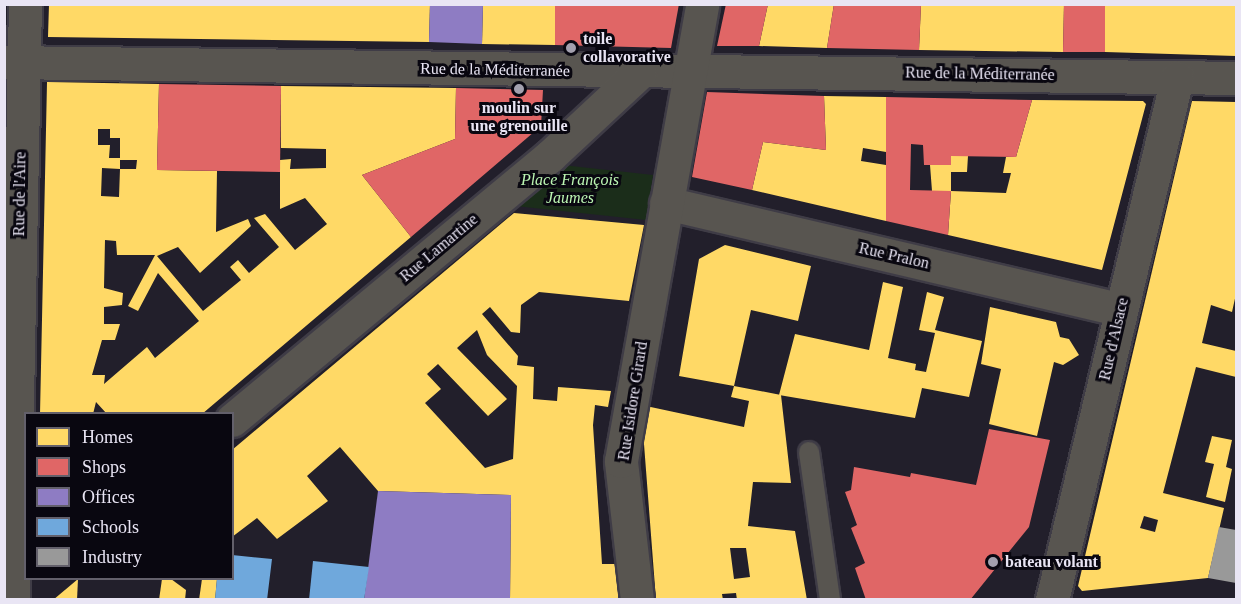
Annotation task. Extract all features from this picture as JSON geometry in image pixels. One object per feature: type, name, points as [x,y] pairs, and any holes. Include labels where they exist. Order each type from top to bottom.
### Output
[{"type":"street","name":"Rue de l'Aire","points":[[15,600],[14,62],[25,4]]},
{"type":"street","points":[[666,203],[702,4]]},
{"type":"street","name":"Rue de la Méditerranée","points":[[14,62],[640,72],[691,69],[1236,78]]},
{"type":"street","name":"Rue Lamartine","points":[[234,418],[550,156],[640,72]]},
{"type":"street","name":"Rue d'Alsace","points":[[1052,600],[1177,78]]},
{"type":"street","name":"Rue Pralon","points":[[666,203],[1121,310]]},
{"type":"street","name":"Rue Isidore Girard","points":[[637,600],[621,461],[666,203]]},
{"type":"street","points":[[15,600],[41,580]]},
{"type":"lane","points":[[809,452],[830,600]]},
{"type":"green space","name":"Place François Jaumes","points":[[562,165],[653,175],[646,220],[515,206]]},
{"type":"building: Homes","points":[[49,4],[430,4],[429,42],[48,37]]},
{"type":"building: Homes","points":[[483,4],[555,4],[555,45],[482,44]]},
{"type":"building: Homes","points":[[768,4],[834,4],[827,48],[759,46]]},
{"type":"building: Homes","points":[[921,4],[1064,4],[1063,52],[919,50]]},
{"type":"building: Homes","points":[[1105,4],[1236,4],[1236,56],[1105,52]]},
{"type":"building: Homes","points":[[47,82],[159,84],[157,170],[217,171],[216,232],[248,219],[251,226],[200,273],[178,247],[157,256],[203,311],[241,280],[230,267],[238,260],[249,273],[279,247],[254,218],[265,214],[295,250],[327,224],[305,198],[280,209],[280,160],[291,159],[290,169],[326,168],[326,149],[281,148],[281,86],[456,88],[455,139],[362,175],[411,237],[204,412],[105,412],[96,402],[94,412],[40,412]],"holes":[[[98,129],[110,129],[110,138],[120,138],[120,158],[109,158],[110,145],[98,145]],[[120,160],[137,160],[136,169],[120,169]],[[102,168],[120,169],[119,197],[101,196]],[[105,240],[116,241],[117,255],[155,255],[128,306],[138,311],[158,273],[199,321],[155,358],[147,347],[104,384],[105,375],[92,375],[102,340],[115,340],[120,324],[104,324],[104,307],[122,305],[123,293],[104,288]]]},
{"type":"building: Homes","points":[[824,96],[886,97],[886,152],[863,148],[861,161],[886,165],[886,221],[752,190],[763,142],[826,150]]},
{"type":"building: Homes","points":[[1032,100],[1143,101],[1146,104],[1102,270],[948,235],[951,191],[1006,193],[1011,173],[1003,173],[1006,157],[1016,157]]},
{"type":"building: Homes","points":[[1192,101],[1236,102],[1236,294],[1232,312],[1211,305],[1202,343],[1236,351],[1236,377],[1196,367],[1163,493],[1224,508],[1208,578],[1082,591],[1078,586]],"holes":[[[1144,516],[1158,520],[1155,532],[1140,528]]]},
{"type":"building: Homes","points":[[951,156],[968,156],[967,172],[951,172],[951,191],[932,191],[930,165],[951,165]]},
{"type":"building: Homes","points":[[514,213],[644,225],[629,301],[539,292],[521,305],[520,333],[511,332],[490,307],[482,314],[518,356],[517,365],[534,367],[533,399],[557,401],[558,387],[611,391],[608,407],[595,405],[593,425],[602,564],[615,564],[619,600],[510,600],[511,495],[378,491],[340,447],[307,476],[328,501],[277,539],[257,518],[234,535],[234,448]],"holes":[[[477,330],[487,355],[517,386],[513,459],[485,468],[425,403],[441,389],[427,374],[438,364],[488,416],[507,399],[457,348]]]},
{"type":"building: Homes","points":[[725,245],[811,266],[798,321],[751,310],[734,386],[679,376],[699,259]]},
{"type":"building: Homes","points":[[883,282],[903,287],[888,358],[916,364],[915,370],[926,372],[935,333],[919,330],[927,292],[944,297],[935,330],[982,341],[969,397],[922,388],[915,418],[779,395],[795,334],[869,350]]},
{"type":"building: Homes","points":[[990,307],[1056,322],[1060,337],[1069,339],[1079,355],[1063,365],[1054,362],[1037,436],[989,424],[1001,369],[981,364]]},
{"type":"building: Homes","points":[[734,386],[781,395],[791,483],[753,482],[748,526],[795,531],[807,600],[737,600],[736,593],[722,594],[723,600],[656,600],[642,418],[646,406],[744,427],[749,401],[731,397]],"holes":[[[730,548],[746,548],[750,577],[734,579]]]},
{"type":"building: Homes","points":[[1212,436],[1232,440],[1226,467],[1232,469],[1225,502],[1206,497],[1214,464],[1205,462]]},
{"type":"building: Homes","points":[[77,580],[78,580],[77,600],[53,600]]},
{"type":"building: Homes","points":[[162,580],[172,580],[186,590],[185,600],[159,600]]},
{"type":"building: Homes","points":[[202,580],[217,580],[215,600],[199,600]]},
{"type":"building: Shops","points":[[555,4],[679,4],[671,48],[555,45]]},
{"type":"building: Shops","points":[[726,4],[768,4],[759,46],[717,46]]},
{"type":"building: Shops","points":[[834,4],[921,4],[919,50],[827,48]]},
{"type":"building: Shops","points":[[1064,4],[1105,4],[1105,52],[1063,52]]},
{"type":"building: Shops","points":[[159,84],[281,86],[280,172],[157,170]]},
{"type":"building: Shops","points":[[456,88],[543,90],[541,126],[411,237],[362,175],[455,139]]},
{"type":"building: Shops","points":[[707,92],[824,96],[826,150],[763,142],[752,190],[692,177]]},
{"type":"building: Shops","points":[[886,97],[1032,100],[1016,157],[951,156],[951,165],[924,165],[923,145],[911,144],[910,190],[951,191],[948,235],[886,221]]},
{"type":"building: Shops","points":[[989,429],[1050,440],[1029,527],[970,600],[866,600],[855,568],[865,563],[851,528],[857,525],[845,492],[851,490],[854,467],[910,477],[911,473],[976,485]]},
{"type":"building: Offices","points":[[430,4],[483,4],[482,44],[429,42]]},
{"type":"building: Offices","points":[[378,491],[511,495],[510,600],[364,600]]},
{"type":"building: Schools","points":[[234,555],[272,559],[267,600],[215,600],[217,580],[234,580]]},
{"type":"building: Schools","points":[[313,561],[369,567],[364,600],[309,600]]},
{"type":"building: Industry","points":[[1219,527],[1236,530],[1236,583],[1208,578]]},
{"type":"place","name":"toile collavorative","points":[[571,48]]},
{"type":"place","name":"moulin sur une grenouille","points":[[519,89]]},
{"type":"place","name":"bateau volant","points":[[993,562]]}]
